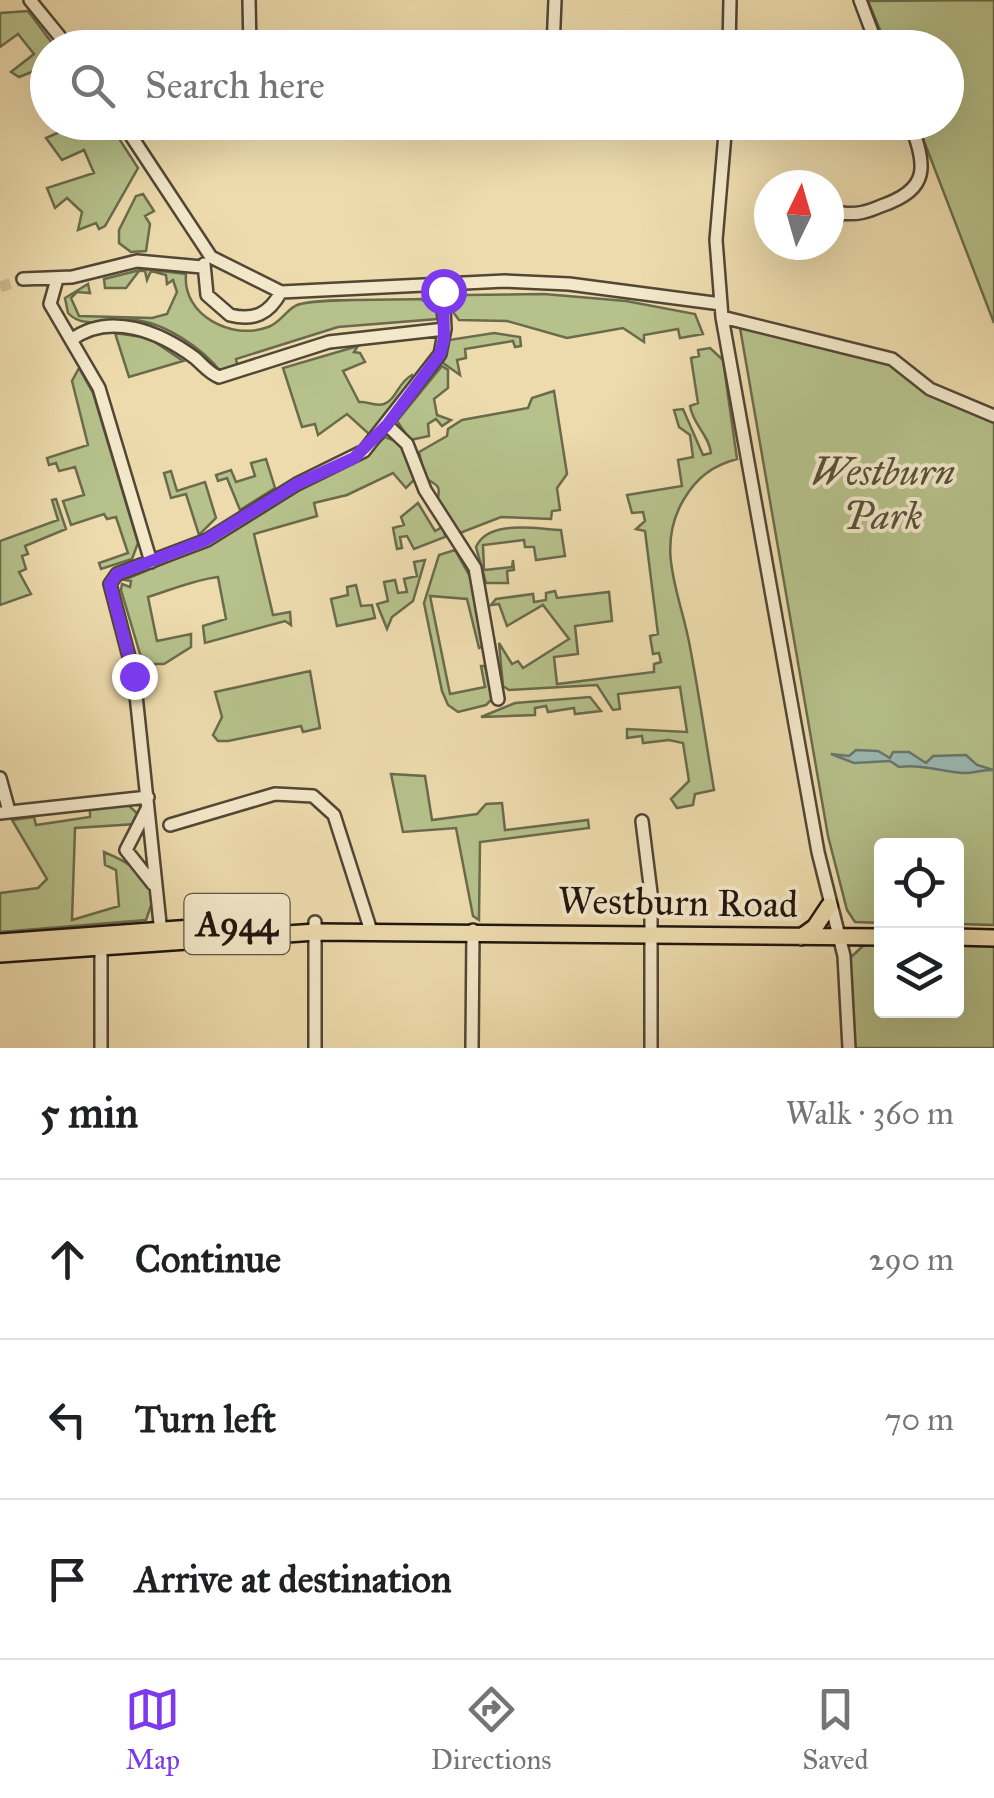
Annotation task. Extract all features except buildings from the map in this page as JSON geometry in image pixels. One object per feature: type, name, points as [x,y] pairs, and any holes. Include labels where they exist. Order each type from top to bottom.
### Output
[{"type":"main road","points":[[801,937],[829,906]]},
{"type":"main road","name":"Westburn Road","points":[[0,942],[371,926],[874,937]]},
{"type":"main road","name":"Westburn Road","points":[[0,954],[161,934]]},
{"type":"main road","points":[[964,938],[994,938]]},
{"type":"street","points":[[30,0],[54,30]]},
{"type":"street","points":[[249,0],[250,30]]},
{"type":"street","points":[[553,30],[554,0]]},
{"type":"street","points":[[729,30],[730,0]]},
{"type":"street","points":[[860,0],[871,30]]},
{"type":"street","points":[[133,140],[206,262],[208,295],[230,315],[260,316],[273,307],[281,292]]},
{"type":"street","points":[[724,140],[716,240],[722,311],[829,906],[838,936],[848,1048]]},
{"type":"street","points":[[844,213],[856,216],[898,200],[914,188],[922,159],[916,140]]},
{"type":"street","points":[[23,279],[52,278],[137,261],[206,262],[281,292],[569,284],[722,311],[892,359],[946,398],[994,416]]},
{"type":"street","points":[[52,278],[50,304],[98,388],[151,562]]},
{"type":"street","points":[[161,934],[129,650],[110,584],[117,574],[206,540],[297,484],[354,458],[387,425],[436,360],[445,330],[443,286]]},
{"type":"street","points":[[70,340],[94,329],[134,328],[170,341],[219,377],[328,342],[445,330]]},
{"type":"street","points":[[387,425],[407,444],[425,490],[475,568],[498,699]]},
{"type":"street","points":[[0,778],[5,812],[148,801]]},
{"type":"street","points":[[170,825],[275,794],[313,796],[334,814],[371,926]]},
{"type":"street","points":[[148,801],[127,854],[147,872],[158,898]]},
{"type":"street","points":[[642,821],[651,893],[651,1048]]},
{"type":"street","points":[[129,842],[139,837],[153,846]]},
{"type":"street","points":[[315,1048],[316,927]]},
{"type":"street","points":[[472,1048],[473,930]]},
{"type":"street","points":[[101,944],[101,1048]]},
{"type":"green space","points":[[994,0],[994,323],[924,140],[964,140],[964,30],[880,30],[868,1]]},
{"type":"green space","points":[[28,11],[42,30],[30,30],[30,49],[18,34],[0,47],[0,13]]},
{"type":"green space","points":[[30,57],[30,73],[19,77],[11,72]]},
{"type":"green space","points":[[47,140],[120,140],[138,168],[105,226],[99,229],[96,223],[78,230],[82,212],[67,198],[55,208],[47,188],[94,173],[84,150],[62,160]]},
{"type":"green space","points":[[143,194],[154,211],[145,216],[150,224],[146,251],[131,252],[119,243],[119,230],[136,196]]},
{"type":"green space","points":[[144,269],[186,274],[192,302],[201,312],[212,321],[239,330],[268,327],[297,305],[320,301],[421,299],[436,310],[437,319],[338,327],[236,359],[238,368],[221,372],[193,346],[158,326],[135,320],[82,321],[68,313],[65,298],[88,284],[90,293],[77,292],[71,298],[79,316],[152,318],[167,314],[177,292],[173,280],[167,284],[166,275],[151,271],[147,280],[145,271],[139,271],[126,288],[105,288],[104,279]]},
{"type":"green space","points":[[544,294],[626,301],[695,314],[703,334],[680,338],[678,329],[644,335],[644,342],[623,328],[567,338],[507,321],[459,320],[453,312],[465,295]]},
{"type":"green space","name":"Westburn Park","points":[[739,322],[889,362],[944,401],[994,422],[994,925],[964,924],[964,838],[874,838],[874,923],[855,922],[847,910],[828,836]]},
{"type":"green space","points":[[115,333],[149,338],[183,361],[129,377]]},
{"type":"green space","points":[[494,333],[520,337],[521,346],[515,347],[513,341],[465,349],[466,358],[457,360],[460,375],[443,363],[449,340]]},
{"type":"green space","points":[[358,346],[354,352],[360,353],[365,362],[343,371],[359,402],[384,404],[407,378],[412,375],[413,379],[369,434],[347,414],[318,435],[315,424],[302,427],[283,368]]},
{"type":"green space","points":[[710,348],[723,360],[737,459],[706,473],[689,491],[675,518],[670,554],[714,790],[695,794],[693,805],[677,808],[671,799],[689,781],[683,743],[643,743],[642,736],[627,738],[627,729],[687,732],[680,687],[618,694],[620,709],[613,710],[597,685],[509,690],[503,686],[499,643],[512,664],[518,661],[523,668],[569,639],[543,605],[507,626],[499,604],[491,605],[496,599],[533,594],[534,602],[546,600],[546,593],[555,591],[557,598],[609,592],[612,621],[575,626],[578,654],[554,657],[557,684],[654,672],[654,664],[661,662],[659,653],[653,654],[650,636],[658,634],[645,531],[636,529],[645,521],[643,512],[632,513],[627,495],[682,486],[678,460],[693,457],[690,435],[679,427],[674,410],[683,409],[703,455],[711,453],[690,406],[698,403],[691,358],[699,356],[698,350]]},
{"type":"green space","points":[[442,366],[448,370],[448,388],[434,399],[437,415],[451,420],[442,426],[436,419],[428,424],[429,436],[410,440],[397,421]]},
{"type":"green space","points":[[79,368],[93,393],[138,543],[132,559],[101,569],[99,563],[128,553],[116,517],[107,519],[104,514],[71,525],[63,501],[84,495],[75,467],[59,471],[56,463],[49,465],[47,458],[88,445],[72,381]]},
{"type":"green space","points":[[554,391],[567,474],[557,488],[560,510],[552,511],[551,519],[501,517],[460,533],[440,508],[438,488],[425,478],[419,452],[447,436],[448,429],[462,420],[528,408],[532,398]]},
{"type":"green space","points":[[385,437],[401,443],[415,479],[406,488],[393,473],[347,495],[314,503],[317,516],[254,534],[273,615],[290,612],[291,625],[285,621],[205,643],[203,626],[226,619],[218,577],[200,580],[148,597],[157,641],[191,634],[191,647],[164,664],[143,664],[121,590],[122,584],[130,587],[131,581],[124,580],[213,543],[300,488],[359,461]]},
{"type":"green space","points":[[266,459],[275,488],[240,510],[227,478],[218,481],[216,475],[231,470],[236,482],[255,476],[251,463]]},
{"type":"green space","points":[[171,471],[177,491],[205,482],[216,518],[199,535],[186,494],[171,498],[164,473]]},
{"type":"green space","points":[[56,499],[66,529],[25,546],[28,554],[22,556],[26,569],[19,572],[31,594],[0,605],[0,541],[58,520],[52,500]]},
{"type":"green space","points":[[418,503],[435,531],[444,526],[445,537],[414,549],[407,536],[400,537],[402,548],[397,549],[393,528],[404,525],[401,517]]},
{"type":"green space","points":[[502,529],[561,530],[565,556],[536,560],[534,547],[525,547],[524,540],[483,545],[484,570],[512,567],[513,560],[514,570],[507,571],[508,583],[486,583],[476,547],[482,538]]},
{"type":"green space","points":[[455,550],[473,582],[485,645],[479,648],[467,599],[430,596],[450,694],[485,687],[481,666],[485,666],[493,698],[486,705],[458,712],[448,705],[442,691],[424,603],[439,555]]},
{"type":"green space","points":[[425,560],[413,601],[392,617],[387,629],[377,604],[388,601],[384,582],[395,580],[398,593],[407,592],[404,579],[417,576],[414,562]]},
{"type":"green space","points":[[356,585],[361,606],[372,605],[375,618],[337,626],[331,599],[348,595],[347,587]]},
{"type":"green space","points":[[310,671],[320,728],[303,732],[301,726],[228,741],[218,741],[213,735],[222,717],[215,692]]},
{"type":"green space","points":[[590,697],[601,711],[575,714],[574,708],[548,712],[546,706],[535,708],[535,715],[481,717],[515,703]]},
{"type":"green space","points":[[391,774],[425,776],[432,820],[477,814],[486,804],[502,803],[505,830],[588,820],[589,828],[480,842],[479,920],[473,916],[456,828],[403,832]]},
{"type":"green space","points":[[127,804],[139,815],[136,824],[75,828],[72,920],[119,906],[116,870],[105,865],[104,852],[128,864],[145,880],[154,897],[146,920],[0,932],[0,893],[38,888],[47,879],[12,820],[34,817],[36,825],[90,817],[90,808]]},
{"type":"green space","points":[[865,944],[874,944],[874,1018],[964,1018],[964,945],[994,945],[994,1048],[854,1048],[849,959]]},
{"type":"water","points":[[856,750],[878,751],[890,758],[893,752],[909,752],[926,763],[933,756],[966,755],[977,765],[994,770],[962,773],[899,767],[890,761],[854,763],[831,754],[849,756]]},
{"type":"tunnel","points":[[0,287],[23,279]]},
{"type":"route","points":[[134,676],[110,584],[117,574],[206,540],[297,484],[364,451],[440,354],[444,339],[443,291]]}]
